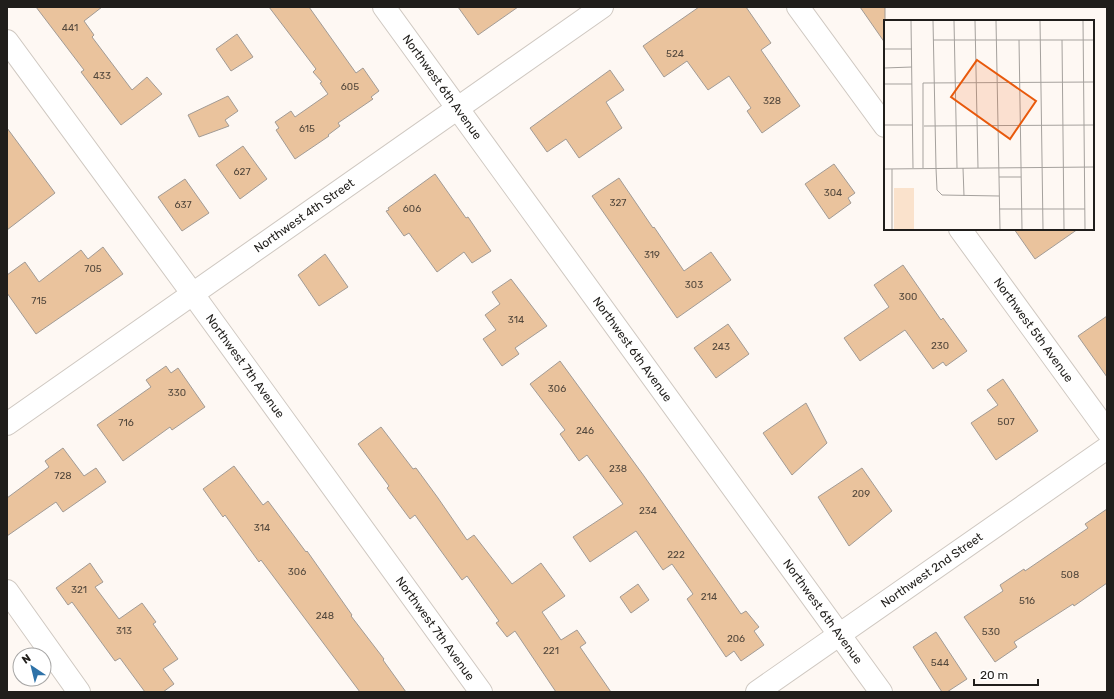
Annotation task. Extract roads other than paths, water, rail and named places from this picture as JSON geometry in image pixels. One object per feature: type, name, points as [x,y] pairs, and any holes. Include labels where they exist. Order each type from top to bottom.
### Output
[{"type":"street","name":"Northwest 6th Avenue","points":[[384,7],[459,108],[881,692]]},
{"type":"street","name":"Northwest 4th Street","points":[[7,424],[602,7]]},
{"type":"street","points":[[798,7],[884,125]]},
{"type":"street","name":"Northwest 7th Avenue","points":[[7,41],[192,293],[481,692]]},
{"type":"street","name":"Northwest 5th Avenue","points":[[961,230],[1107,432]]},
{"type":"street","name":"Northwest 2nd Street","points":[[757,692],[1107,448]]},
{"type":"street","points":[[7,591],[79,692]]}]
